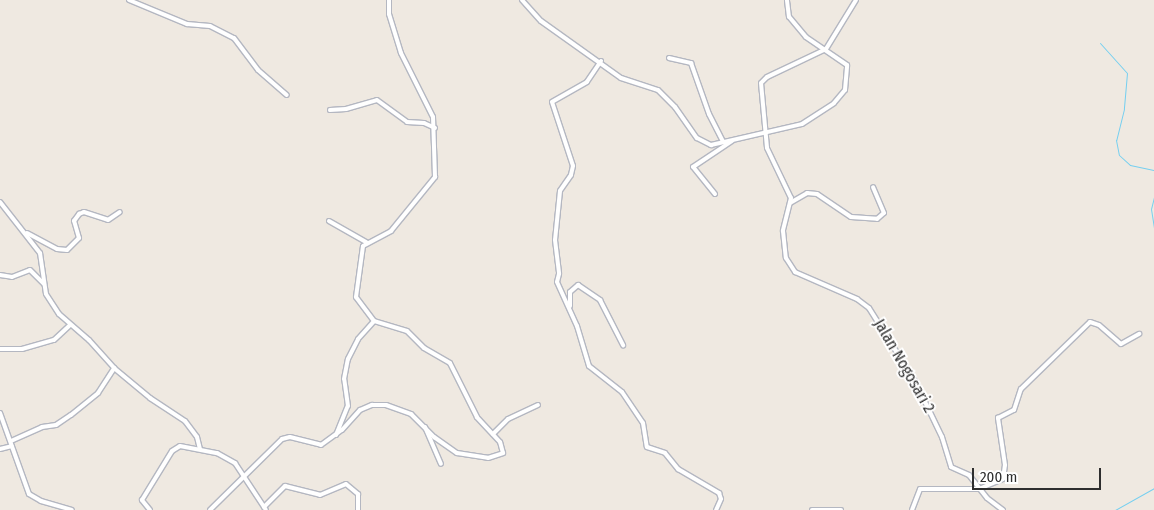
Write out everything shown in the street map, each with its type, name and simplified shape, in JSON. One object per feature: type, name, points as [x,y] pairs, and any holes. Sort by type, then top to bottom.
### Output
[{"type":"street","points":[[129,0],[187,24],[210,26],[234,38],[258,70],[287,95]]},
{"type":"street","points":[[210,510],[246,477],[282,439],[290,437],[321,446],[336,435],[360,410],[372,405],[400,409],[424,425],[434,437],[457,452],[482,458],[493,458],[503,453],[502,445],[476,417],[450,364],[424,348],[407,331],[374,321],[356,297],[360,252],[366,242],[391,231],[432,184],[436,153],[433,117],[401,53],[389,14],[389,0]]},
{"type":"street","points":[[522,0],[541,22],[601,61],[627,81],[658,90],[701,141],[711,144],[802,124],[840,98],[847,84],[849,70],[844,60],[806,37],[788,17],[787,0]]},
{"type":"street","points":[[826,49],[856,0]]},
{"type":"street","name":"Jalan Nogosari 2","points":[[826,49],[763,80],[760,88],[764,132],[768,148],[788,190],[790,203],[783,239],[791,268],[821,285],[857,298],[874,314],[888,342],[916,383],[942,437],[951,467],[970,476],[979,489],[1003,510]]},
{"type":"street","points":[[668,58],[691,63],[709,114],[723,142]]},
{"type":"street","points":[[601,61],[587,82],[552,102],[573,166],[571,175],[560,191],[555,240],[559,274],[557,282],[570,310],[589,366],[622,392],[642,423],[645,444],[665,453],[682,472],[719,493],[721,499],[716,510]]},
{"type":"street","points":[[330,110],[346,110],[377,100],[408,122],[424,123],[435,128]]},
{"type":"street","points":[[715,194],[696,174],[694,164],[738,138]]},
{"type":"street","points":[[790,203],[807,193],[817,194],[851,217],[877,219],[882,217],[883,211],[873,188]]},
{"type":"street","points":[[0,202],[25,232],[43,260],[44,284],[49,301],[70,325],[114,368],[150,398],[185,421],[197,437],[200,449]]},
{"type":"street","points":[[25,232],[57,249],[67,250],[79,238],[74,221],[78,214],[84,212],[108,220],[120,212]]},
{"type":"street","points":[[329,221],[366,242]]},
{"type":"street","points":[[0,276],[12,277],[30,270],[44,284]]},
{"type":"street","points":[[570,310],[570,292],[578,285],[600,300],[623,345]]},
{"type":"street","points":[[336,435],[348,406],[344,379],[348,359],[358,340],[374,321]]},
{"type":"street","points":[[912,510],[920,489],[979,489],[996,484],[1005,477],[998,418],[1014,410],[1021,388],[1090,322],[1099,325],[1121,344],[1139,334]]},
{"type":"street","points":[[0,349],[22,349],[54,340],[70,325]]},
{"type":"street","points":[[0,449],[71,416],[98,393],[114,368]]},
{"type":"street","points":[[493,434],[508,419],[538,406]]},
{"type":"street","points":[[0,413],[29,494],[41,501],[72,510]]},
{"type":"street","points":[[424,425],[441,464]]},
{"type":"street","points":[[150,510],[142,500],[172,451],[180,446],[220,454],[235,463],[246,477],[265,509],[285,486],[320,495],[346,484],[358,494],[358,510]]},
{"type":"street","points":[[812,510],[841,510]]},
{"type":"waterway","points":[[1100,43],[1127,73],[1124,109],[1116,140],[1119,155],[1130,165],[1154,170]]},
{"type":"waterway","points":[[1154,197],[1151,209],[1154,228]]},
{"type":"waterway","points":[[1115,510],[1154,488]]}]
